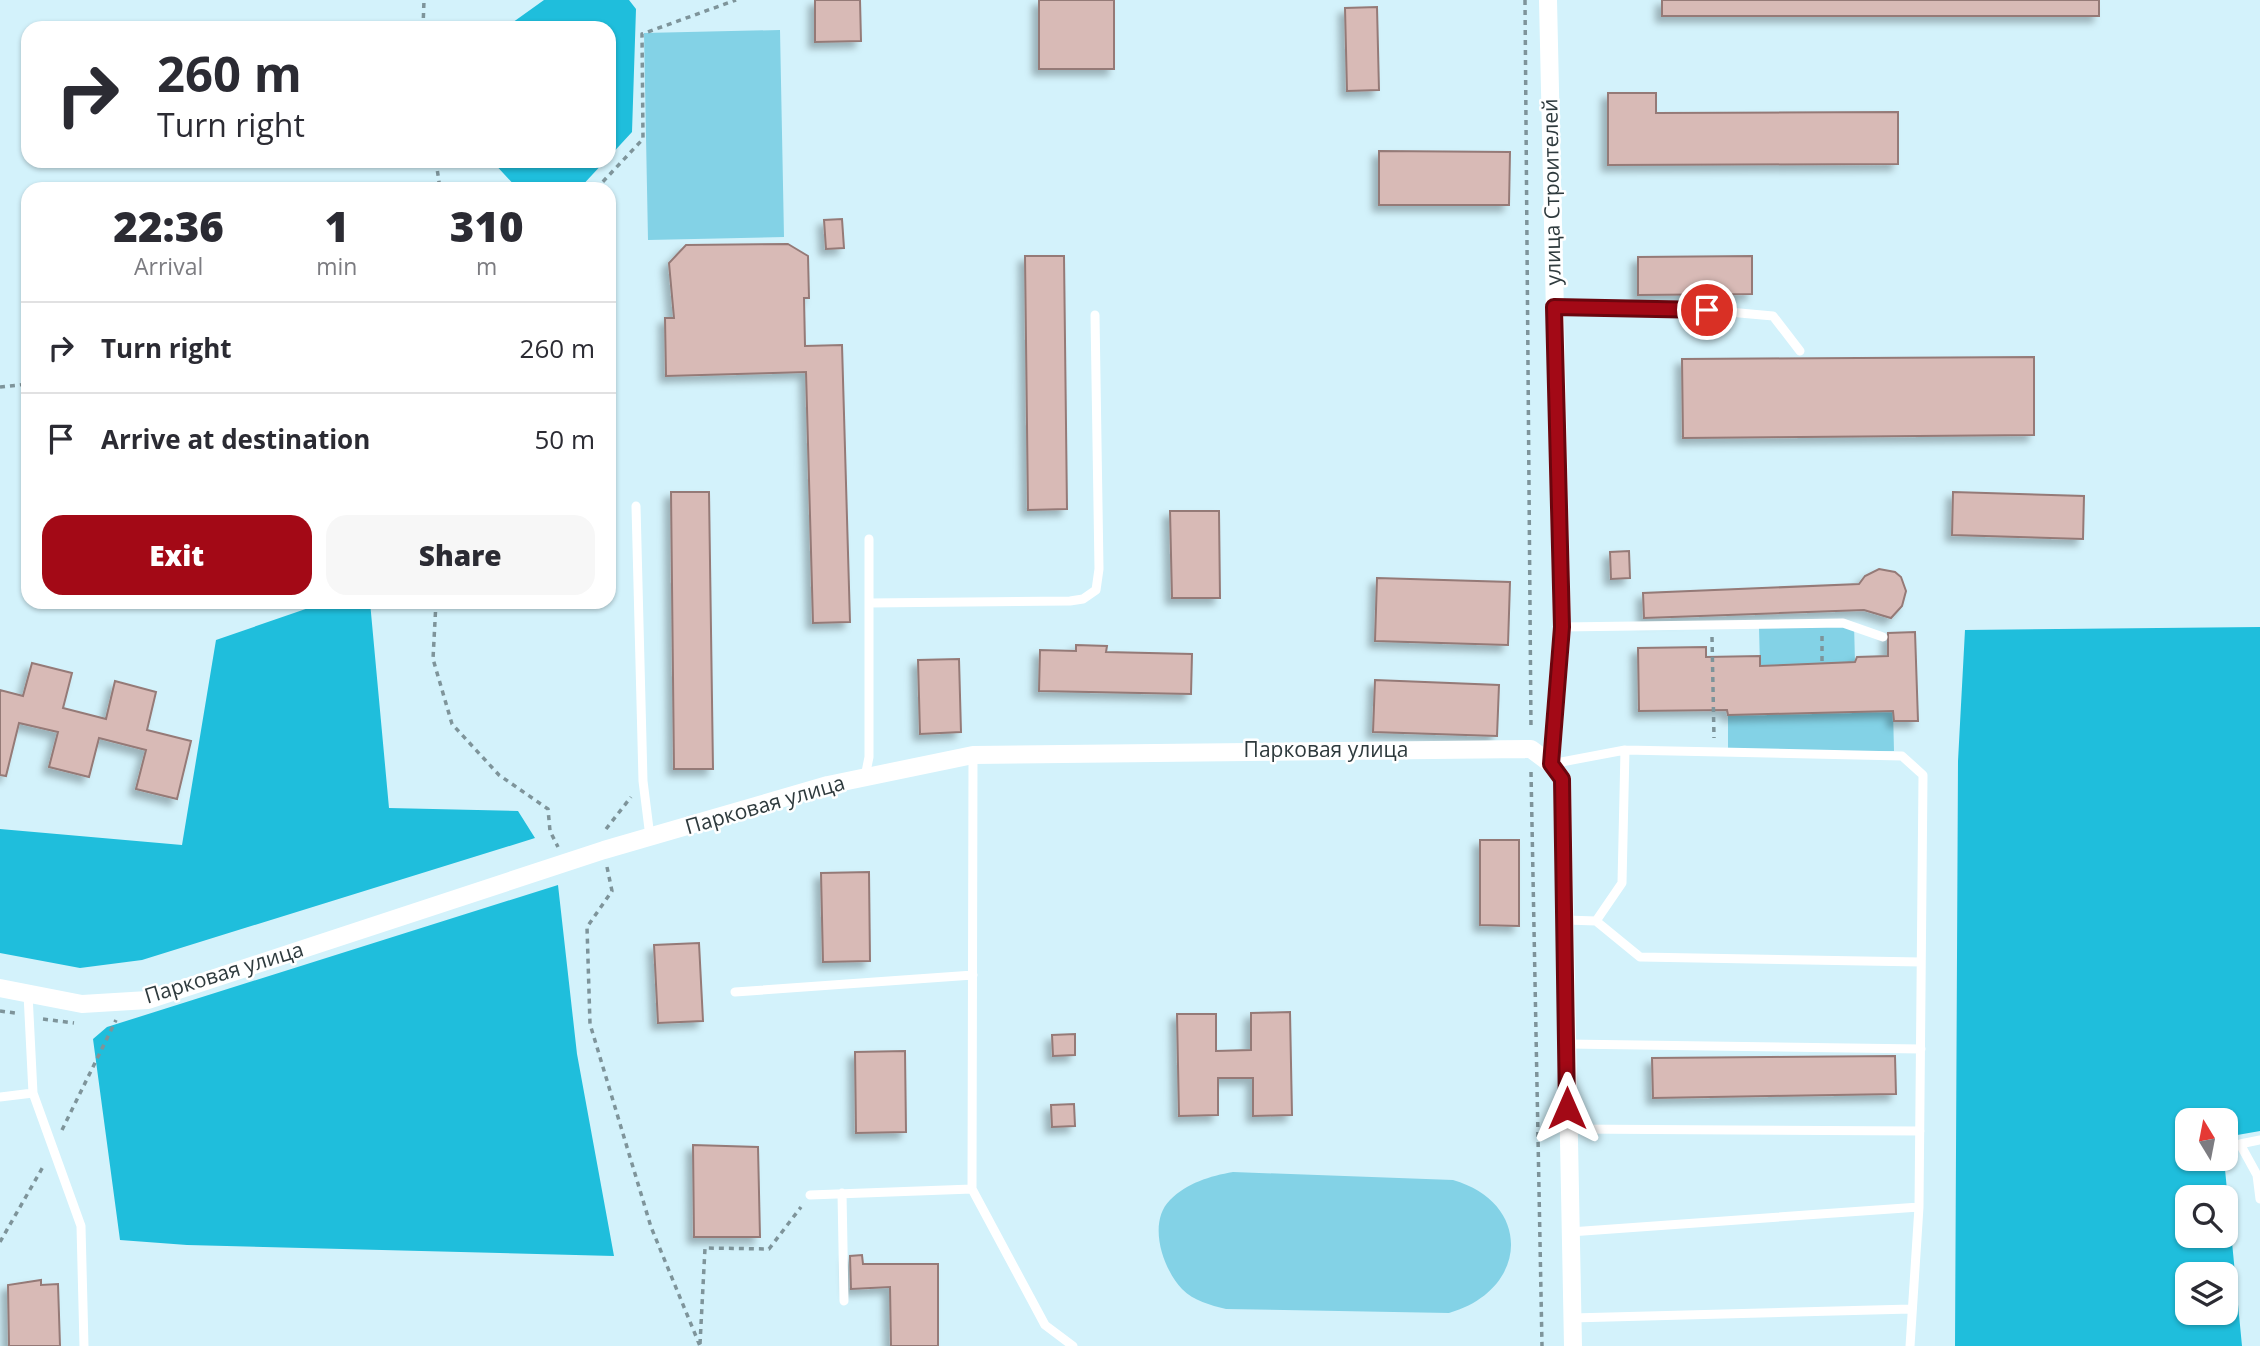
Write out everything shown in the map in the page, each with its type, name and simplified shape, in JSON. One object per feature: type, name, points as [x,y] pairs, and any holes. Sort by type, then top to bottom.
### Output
[{"type":"street","name":"улица Строителей","points":[[1548,0],[1562,627],[1551,764],[1562,779],[1573,1346]]},
{"type":"street","name":"Парковая улица","points":[[0,988],[82,1004],[148,1000],[604,850],[865,777],[974,755],[1531,749]]},
{"type":"street","points":[[1531,749],[1551,764]]},
{"type":"lane","points":[[1554,307],[1684,308],[1773,316],[1800,351]]},
{"type":"lane","points":[[869,603],[1070,601],[1083,599],[1096,590],[1100,569],[1095,315]]},
{"type":"lane","points":[[636,506],[643,781],[650,837]]},
{"type":"lane","points":[[865,777],[869,757],[869,539]]},
{"type":"lane","points":[[1562,627],[1822,623],[1854,624],[1883,637]]},
{"type":"lane","points":[[1595,921],[1622,883],[1625,750]]},
{"type":"lane","points":[[1551,764],[1625,750],[1902,756],[1923,775],[1919,1207],[1910,1346]]},
{"type":"lane","points":[[974,755],[972,1189],[1045,1325],[1073,1346]]},
{"type":"lane","points":[[1566,920],[1595,921],[1640,957],[1921,962]]},
{"type":"lane","points":[[735,992],[973,975]]},
{"type":"lane","points":[[28,994],[33,1093],[81,1226],[84,1346]]},
{"type":"lane","points":[[1567,1044],[1921,1049]]},
{"type":"lane","points":[[0,1097],[33,1093]]},
{"type":"lane","points":[[1567,1129],[1920,1131]]},
{"type":"lane","points":[[2260,1140],[2240,1144],[2259,1175],[2260,1199]]},
{"type":"lane","points":[[810,1195],[972,1189]]},
{"type":"lane","points":[[842,1193],[844,1301]]},
{"type":"lane","points":[[1570,1232],[1919,1207]]},
{"type":"lane","points":[[1572,1318],[1911,1309]]},
{"type":"path","points":[[423,21],[424,0]]},
{"type":"path","points":[[616,168],[643,139],[642,34],[736,0]]},
{"type":"path","points":[[1525,0],[1531,749],[1542,1346]]},
{"type":"path","points":[[603,182],[616,168]]},
{"type":"path","points":[[0,387],[21,385]]},
{"type":"path","points":[[436,609],[433,659],[452,724],[499,775],[548,809],[550,831],[559,848]]},
{"type":"path","points":[[1822,623],[1822,663]]},
{"type":"path","points":[[1711,625],[1714,752]]},
{"type":"path","points":[[604,850],[602,834],[643,781]]},
{"type":"path","points":[[612,891],[587,927],[590,1024],[651,1227],[700,1346]]},
{"type":"path","points":[[700,1346],[705,1248],[769,1250],[810,1195]]},
{"type":"shaded area","points":[[544,0],[629,0],[636,9],[632,132],[616,149],[616,21],[515,21]]},
{"type":"shaded area","points":[[780,30],[784,237],[648,240],[644,33]]},
{"type":"shaded area","points":[[498,168],[598,168],[586,182],[512,182]]},
{"type":"shaded area","points":[[306,609],[371,609],[389,808],[518,811],[535,838],[142,960],[80,968],[0,953],[0,829],[182,845],[216,640]]},
{"type":"shaded area","points":[[1854,624],[1855,662],[1760,666],[1759,628]]},
{"type":"shaded area","points":[[2260,627],[2260,1131],[2238,1135],[2238,1108],[2175,1108],[2175,1171],[2225,1171],[2227,1185],[2175,1185],[2175,1248],[2233,1248],[2234,1262],[2175,1262],[2175,1325],[2238,1325],[2238,1304],[2242,1346],[1955,1346],[1958,761],[1965,630]]},
{"type":"shaded area","points":[[1893,711],[1894,751],[1728,754],[1728,715]]},
{"type":"shaded area","points":[[558,885],[577,1054],[614,1256],[187,1245],[120,1240],[93,1039],[107,1027]]},
{"type":"shaded area","points":[[1233,1172],[1453,1180],[1479,1191],[1497,1207],[1508,1226],[1511,1246],[1507,1267],[1495,1286],[1475,1302],[1449,1313],[1226,1309],[1208,1304],[1182,1289],[1169,1270],[1160,1246],[1160,1221],[1170,1200],[1184,1189],[1207,1178]]},
{"type":"building","points":[[815,0],[860,0],[861,41],[815,42]]},
{"type":"building","points":[[1039,0],[1114,0],[1114,69],[1039,69]]},
{"type":"building","points":[[1662,0],[2099,0],[2099,16],[1662,16]]},
{"type":"building","points":[[1377,7],[1379,90],[1347,91],[1345,8]]},
{"type":"building","points":[[1608,93],[1656,93],[1656,113],[1898,112],[1898,164],[1608,165]]},
{"type":"building","points":[[1379,151],[1510,152],[1509,205],[1379,205]]},
{"type":"building","points":[[842,219],[844,248],[826,249],[824,220]]},
{"type":"building","points":[[788,244],[808,256],[809,298],[804,298],[805,346],[842,345],[850,622],[813,623],[806,372],[666,376],[665,318],[674,318],[669,263],[686,245]]},
{"type":"building","points":[[1025,256],[1064,256],[1067,509],[1028,510]]},
{"type":"building","points":[[1752,256],[1752,294],[1638,295],[1638,257]]},
{"type":"building","points":[[2034,357],[2034,435],[1683,438],[1682,359]]},
{"type":"building","points":[[671,492],[709,492],[713,769],[674,769]]},
{"type":"building","points":[[1953,492],[2084,496],[2083,539],[1952,535]]},
{"type":"building","points":[[1170,511],[1219,511],[1220,598],[1172,598]]},
{"type":"building","points":[[1629,551],[1630,578],[1611,579],[1610,552]]},
{"type":"building","points":[[1879,569],[1895,572],[1901,577],[1906,591],[1902,606],[1891,618],[1864,610],[1644,618],[1643,593],[1859,584],[1865,576]]},
{"type":"building","points":[[1377,578],[1510,582],[1508,645],[1375,641]]},
{"type":"building","points":[[1915,632],[1918,721],[1894,721],[1893,711],[1728,715],[1727,710],[1639,711],[1638,648],[1706,647],[1706,657],[1760,656],[1760,666],[1855,662],[1857,657],[1888,656],[1888,633]]},
{"type":"building","points":[[1076,645],[1107,646],[1106,652],[1192,654],[1191,694],[1039,691],[1040,650],[1076,651]]},
{"type":"building","points":[[959,659],[961,732],[920,734],[918,660]]},
{"type":"building","points":[[32,663],[72,673],[63,708],[106,719],[115,681],[156,692],[147,730],[191,741],[177,799],[136,789],[146,750],[99,738],[89,777],[49,767],[58,732],[19,723],[6,776],[0,775],[0,690],[23,696]]},
{"type":"building","points":[[1375,680],[1499,685],[1497,736],[1373,732]]},
{"type":"building","points":[[1480,840],[1519,840],[1519,926],[1480,925]]},
{"type":"building","points":[[869,872],[870,961],[823,962],[821,873]]},
{"type":"building","points":[[699,943],[703,1021],[658,1023],[654,945]]},
{"type":"building","points":[[1290,1012],[1292,1115],[1253,1116],[1253,1078],[1218,1078],[1218,1115],[1179,1116],[1177,1014],[1216,1014],[1216,1051],[1251,1050],[1251,1013]]},
{"type":"building","points":[[1075,1034],[1075,1055],[1053,1056],[1052,1035]]},
{"type":"building","points":[[905,1051],[906,1132],[856,1133],[855,1052]]},
{"type":"building","points":[[1895,1056],[1896,1094],[1653,1098],[1652,1058]]},
{"type":"building","points":[[1074,1104],[1075,1126],[1052,1127],[1051,1105]]},
{"type":"building","points":[[693,1145],[758,1147],[760,1237],[694,1237]]},
{"type":"building","points":[[862,1255],[863,1264],[938,1264],[938,1346],[891,1346],[890,1287],[851,1289],[850,1256]]},
{"type":"building","points":[[41,1280],[41,1285],[58,1284],[60,1346],[9,1346],[8,1285]]},
{"type":"route","points":[[1567,1108],[1562,779],[1551,764],[1562,627],[1554,307],[1707,310]]}]
